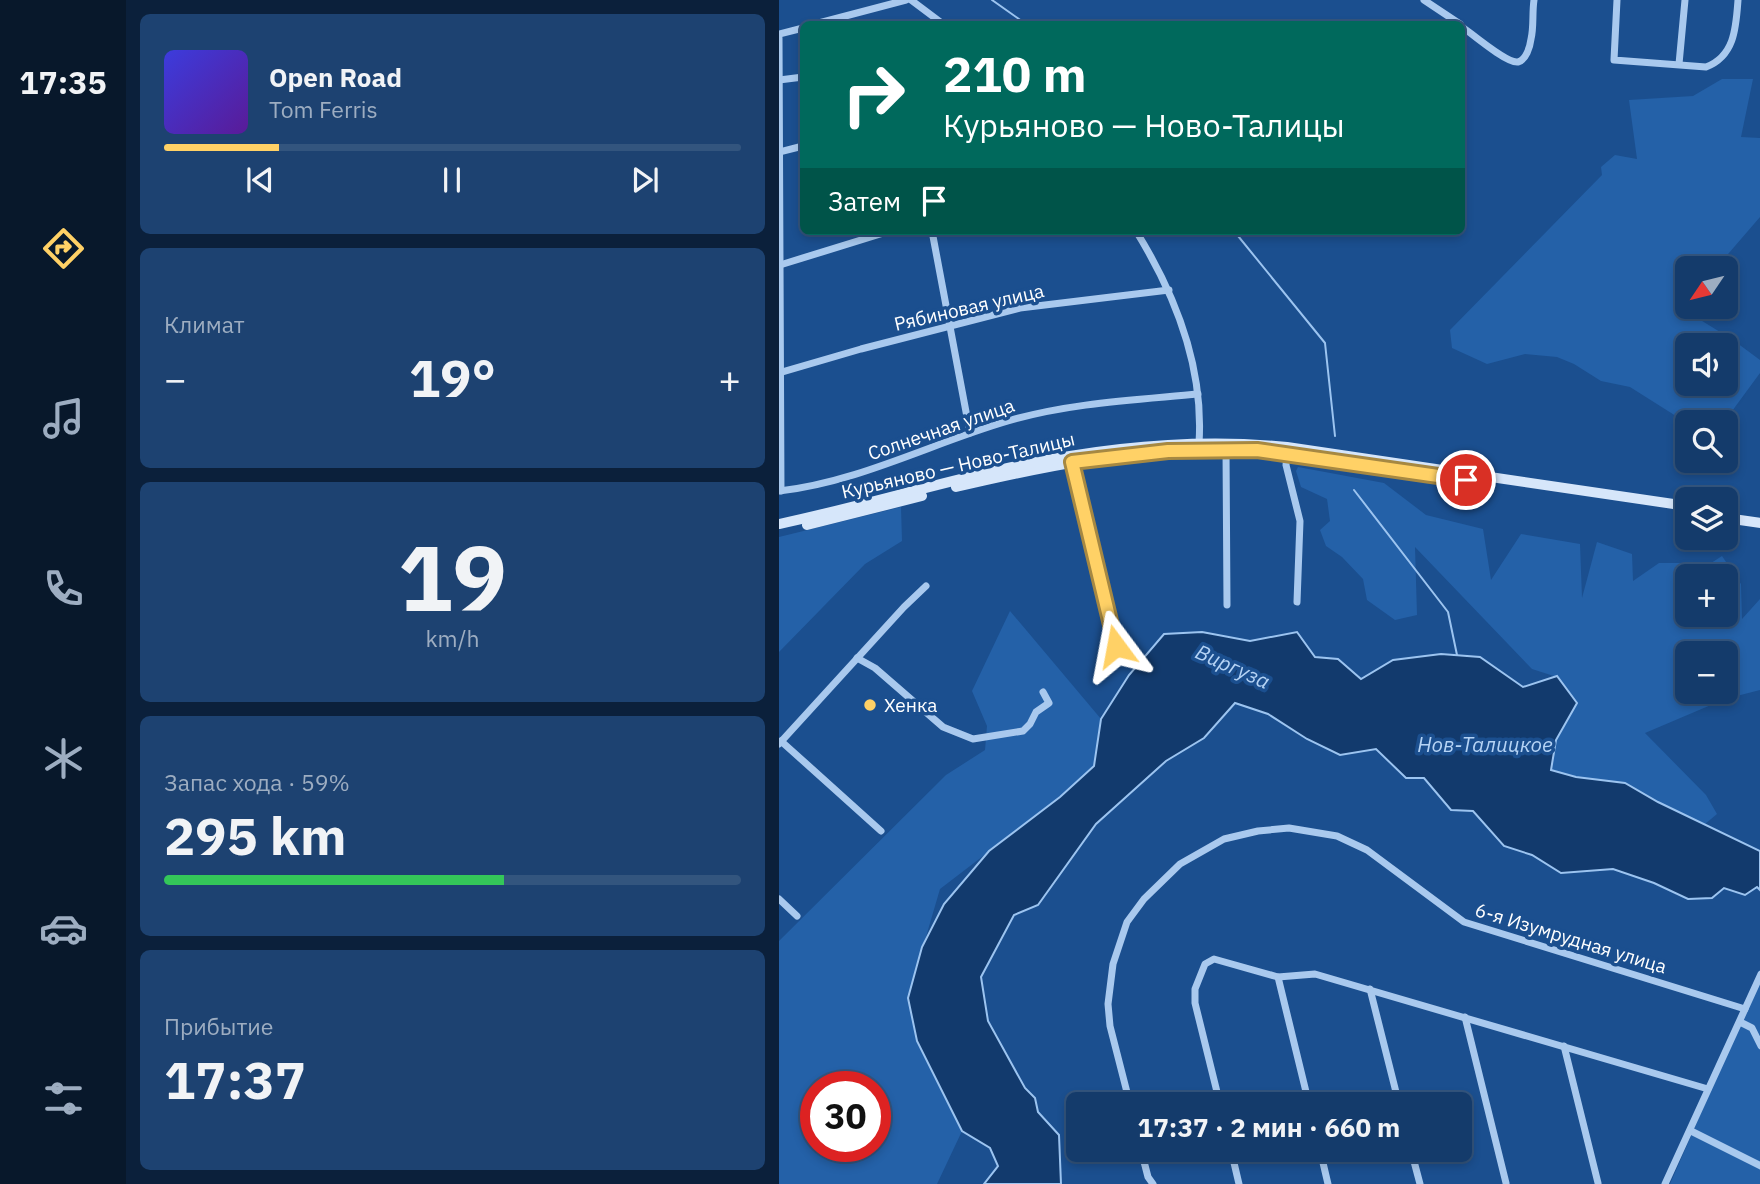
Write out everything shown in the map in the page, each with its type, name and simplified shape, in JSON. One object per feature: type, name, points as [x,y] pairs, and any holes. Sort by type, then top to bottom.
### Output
[{"type":"main road","name":"Курьяново — Ново-Талицы","points":[[779,524],[992,471],[1145,446],[1226,442],[1287,447],[1675,504]]},
{"type":"main road","name":"Курьяново — Ново-Талицы","points":[[779,530],[1072,459],[1226,449],[1287,454],[1675,510]]},
{"type":"main road","points":[[1738,513],[1760,516]]},
{"type":"main road","points":[[1738,520],[1760,523]]},
{"type":"street","points":[[827,21],[909,0],[939,21]]},
{"type":"street","points":[[1424,0],[1456,21]]},
{"type":"street","points":[[1465,28],[1512,62],[1519,62],[1525,58],[1531,39],[1534,0]]},
{"type":"street","points":[[1617,0],[1614,60],[1706,67],[1715,64],[1723,56],[1735,35],[1738,0]]},
{"type":"street","points":[[1679,64],[1685,0]]},
{"type":"street","points":[[780,491],[779,36],[800,28]]},
{"type":"street","points":[[780,80],[800,77]]},
{"type":"street","points":[[780,152],[800,147]]},
{"type":"street","points":[[780,265],[877,235]]},
{"type":"street","points":[[933,235],[970,433]]},
{"type":"street","points":[[1138,235],[1169,290],[1188,345],[1198,394],[1199,443]]},
{"type":"street","name":"Рябиновая улица","points":[[780,373],[1020,308],[1169,290]]},
{"type":"street","name":"Солнечная улица","points":[[780,491],[855,476],[970,433],[1050,411],[1198,394]]},
{"type":"street","points":[[1226,449],[1227,605]]},
{"type":"street","points":[[1287,454],[1286,465],[1300,521],[1297,602]]},
{"type":"street","points":[[1072,459],[1116,646]]},
{"type":"street","points":[[882,831],[780,742],[926,586]]},
{"type":"street","points":[[857,658],[875,668],[943,727],[973,739],[1023,731],[1036,712],[1049,703],[1043,692]]},
{"type":"street","name":"6-я Изумрудная улица","points":[[1127,1092],[1110,1026],[1108,1004],[1113,964],[1127,922],[1144,899],[1180,864],[1202,849],[1224,839],[1259,831],[1289,828],[1337,836],[1367,850],[1464,922],[1745,1009]]},
{"type":"street","points":[[779,899],[797,916]]},
{"type":"street","points":[[1217,1092],[1195,1003],[1195,989],[1205,964],[1214,959],[1278,977],[1315,974],[1708,1089]]},
{"type":"street","points":[[1278,977],[1306,1092]]},
{"type":"street","points":[[1665,1184],[1759,978]]},
{"type":"street","points":[[1370,989],[1396,1092]]},
{"type":"street","points":[[1466,1017],[1506,1183]]},
{"type":"street","points":[[1740,1022],[1752,1028],[1760,1046]]},
{"type":"street","points":[[1564,1046],[1598,1183]]},
{"type":"street","points":[[1691,1131],[1760,1166]]},
{"type":"street","points":[[1144,1162],[1153,1184]]},
{"type":"street","points":[[1234,1162],[1239,1184]]},
{"type":"street","points":[[1323,1162],[1328,1184]]},
{"type":"street","points":[[1414,1162],[1420,1184]]},
{"type":"shaded area","points":[[1722,79],[1753,79],[1741,137],[1760,138],[1760,217],[1726,256],[1675,256],[1675,319],[1699,319],[1722,333],[1675,333],[1675,396],[1738,396],[1738,344],[1760,360],[1760,373],[1733,410],[1675,410],[1675,415],[1630,387],[1601,381],[1557,357],[1525,354],[1487,364],[1452,348],[1450,330],[1602,175],[1601,167],[1615,155],[1637,159],[1629,100],[1693,96]]},
{"type":"shaded area","points":[[1298,467],[1384,483],[1426,515],[1483,529],[1491,580],[1521,534],[1580,544],[1582,598],[1597,542],[1632,554],[1633,581],[1659,563],[1684,563],[1675,564],[1675,627],[1738,627],[1738,580],[1741,584],[1742,619],[1760,599],[1760,690],[1738,696],[1738,641],[1675,641],[1675,704],[1713,704],[1645,733],[1706,795],[1717,814],[1705,824],[1625,783],[1576,777],[1551,770],[1556,740],[1577,703],[1557,677],[1532,669],[1415,547],[1417,615],[1395,620],[1367,600],[1363,579],[1342,557],[1326,546],[1320,530],[1330,521],[1327,499],[1301,487],[1296,471]]},
{"type":"shaded area","points":[[901,507],[902,541],[865,564],[779,652],[779,537]]},
{"type":"shaded area","points":[[1722,556],[1727,564],[1710,564]]},
{"type":"shaded area","points":[[1010,611],[1101,719],[1094,766],[1060,797],[940,889],[908,998],[917,1041],[962,1131],[937,1184],[779,1184],[779,941],[946,775],[985,750],[987,726],[972,691]]},
{"type":"shaded area","points":[[1757,985],[1760,985],[1760,1184],[1670,1184]]},
{"type":"water","name":"Нов-Талицкое","points":[[1202,632],[1250,641],[1297,632],[1315,657],[1338,659],[1361,679],[1393,660],[1441,654],[1480,657],[1523,687],[1557,676],[1577,703],[1556,740],[1551,770],[1576,777],[1625,783],[1658,802],[1760,851],[1760,890],[1757,887],[1745,895],[1724,888],[1712,898],[1688,899],[1654,883],[1613,869],[1561,873],[1532,855],[1504,846],[1473,811],[1451,810],[1424,778],[1406,778],[1376,749],[1340,755],[1307,739],[1268,714],[1235,703],[1204,738],[1166,761],[1096,824],[1038,905],[1014,915],[981,977],[988,1021],[1025,1088],[1035,1098],[1038,1112],[1059,1135],[1061,1184],[984,1184],[998,1166],[990,1148],[962,1131],[917,1041],[908,998],[922,947],[944,904],[989,851],[1060,797],[1094,766],[1101,719],[1129,675],[1164,634]]},
{"type":"waterway","points":[[992,0],[1022,21]]},
{"type":"waterway","points":[[1237,235],[1325,343],[1335,436]]},
{"type":"waterway","points":[[1354,490],[1448,612],[1457,655]]},
{"type":"place","name":"Хенка","points":[[870,705]]},
{"type":"route","points":[[1116,646],[1072,462],[1168,451],[1257,450],[1466,480]]},
{"type":"water label","name":"Виргуза","points":[[1233,666]]}]
